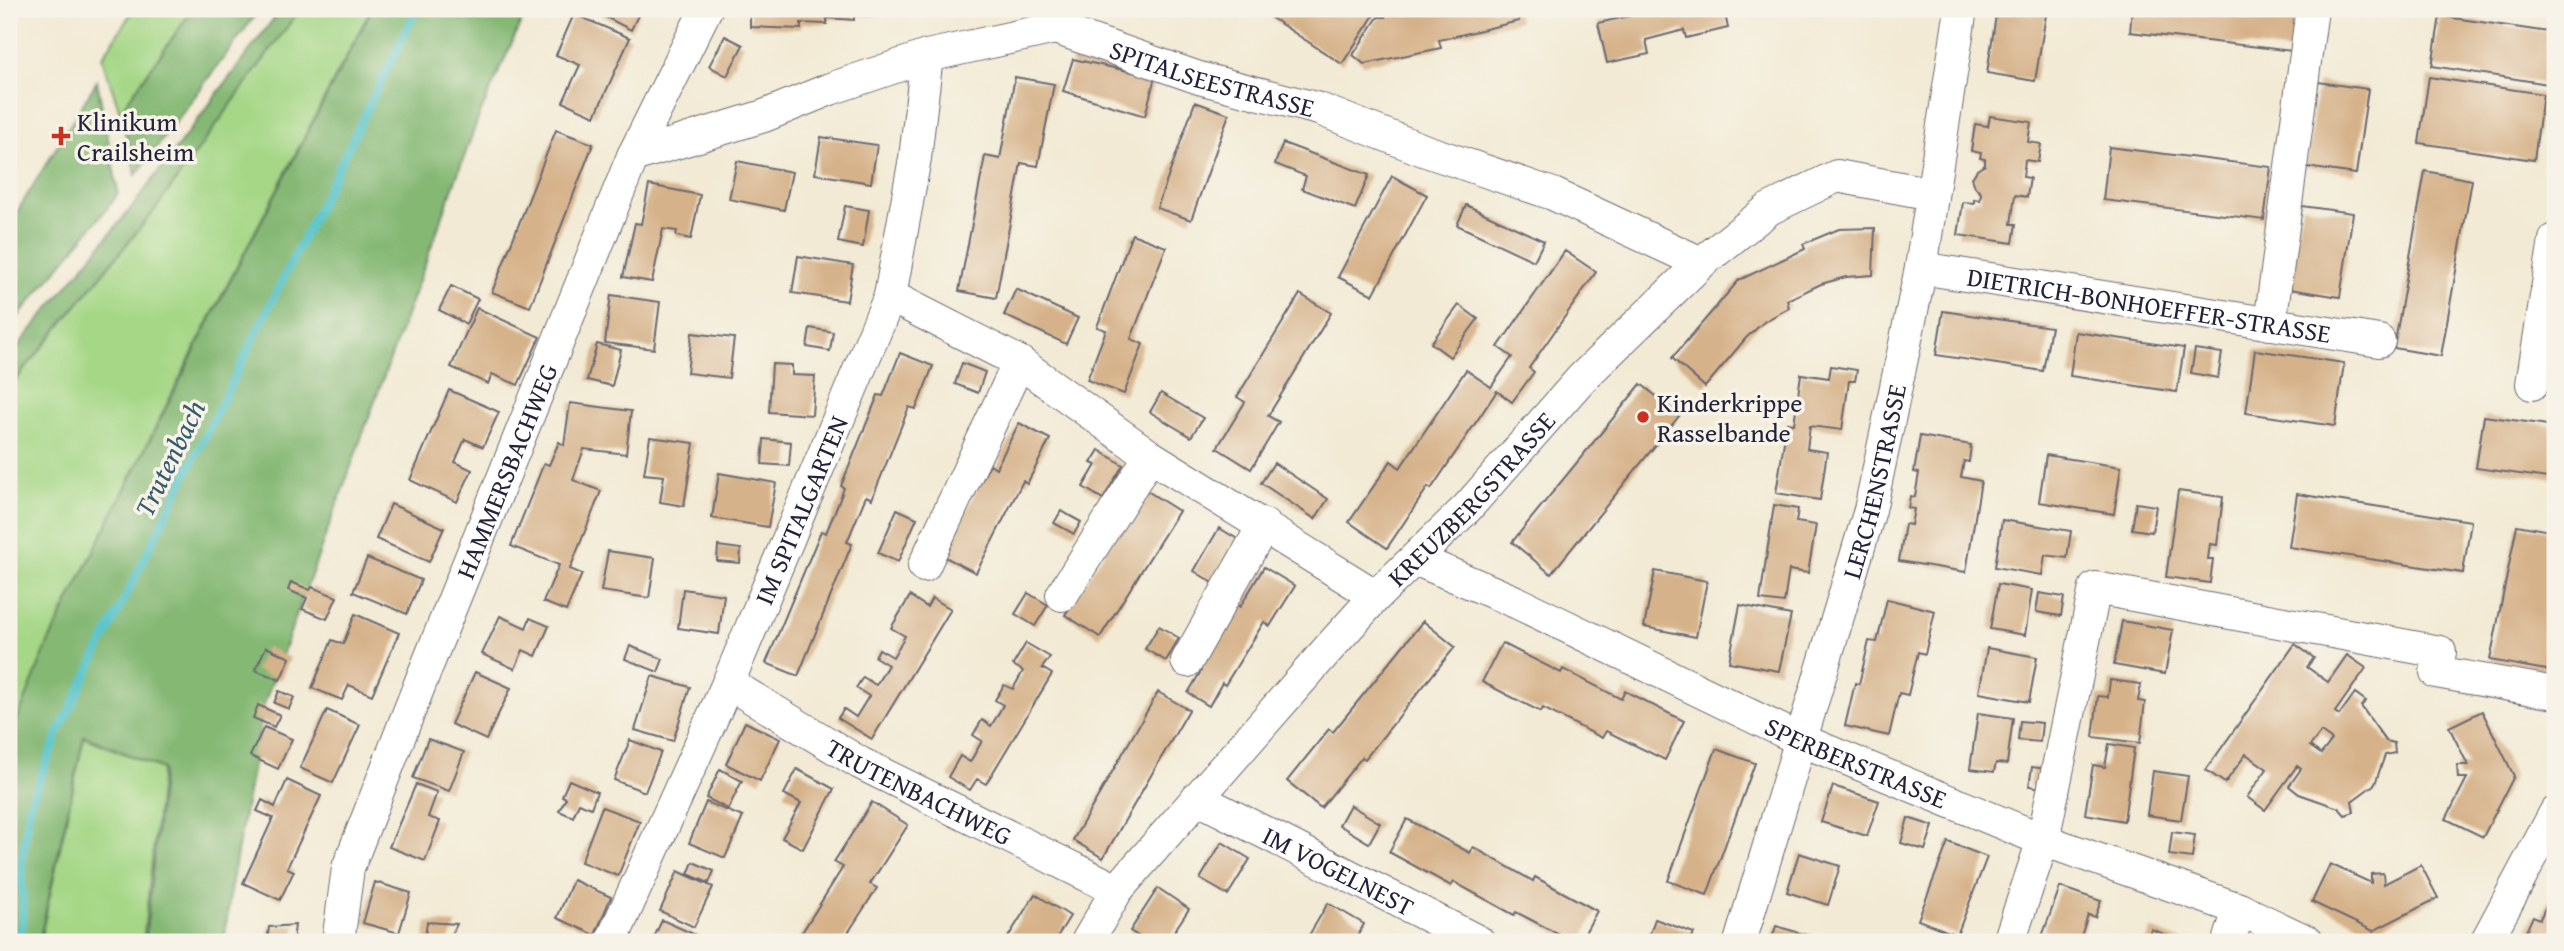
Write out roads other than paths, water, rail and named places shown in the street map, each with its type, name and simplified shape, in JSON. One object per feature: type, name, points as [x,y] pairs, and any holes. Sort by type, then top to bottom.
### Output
[{"type":"street","name":"HAMMERSBACHWEG","points":[[338,942],[348,868],[633,156],[706,9]]},
{"type":"street","name":"LERCHENSTRASSE","points":[[1740,942],[1870,510],[1921,268],[1961,9]]},
{"type":"street","points":[[2270,324],[2312,9]]},
{"type":"street","name":"SPITALSEESTRASSE","points":[[633,156],[764,116],[830,89],[927,56],[1056,18],[1199,78],[1319,109],[1426,151],[1553,194],[1701,263]]},
{"type":"street","name":"IM SPITALGARTEN","points":[[611,942],[728,683],[890,296],[915,158],[927,56]]},
{"type":"street","name":"KREUZBERGSTRASSE","points":[[1087,942],[1117,890],[1376,596],[1467,508],[1581,379],[1701,263],[1769,209],[1837,176],[1931,194]]},
{"type":"street","points":[[2532,384],[2555,240]]},
{"type":"street","name":"DIETRICH-BONHOEFFER-STRASSE","points":[[1921,268],[2379,341]]},
{"type":"street","points":[[890,296],[1019,362],[1150,456],[1376,596]]},
{"type":"street","points":[[924,566],[1019,362]]},
{"type":"street","points":[[1062,595],[1150,456]]},
{"type":"street","points":[[1187,661],[1264,525]]},
{"type":"street","name":"SPERBERSTRASSE","points":[[1415,559],[1518,603],[1801,740],[2043,840],[2239,909],[2308,942]]},
{"type":"street","points":[[2009,942],[2043,840],[2095,588],[2440,652],[2436,672],[2555,693]]},
{"type":"street","name":"TRUTENBACHWEG","points":[[728,683],[860,763],[1117,890]]},
{"type":"street","name":"IM VOGELNEST","points":[[1197,798],[1479,942]]},
{"type":"street","points":[[2486,942],[2555,815]]},
{"type":"street","points":[[2229,942],[2239,909]]},
{"type":"waterway","name":"Trutenbach","points":[[13,942],[21,932],[23,921],[22,861],[30,804],[60,729],[417,9]]},
{"type":"place","name":"Klinikum Crailsheim","points":[[61,136]]},
{"type":"place","name":"Kinderkrippe Rasselbande","points":[[1643,417]]}]
